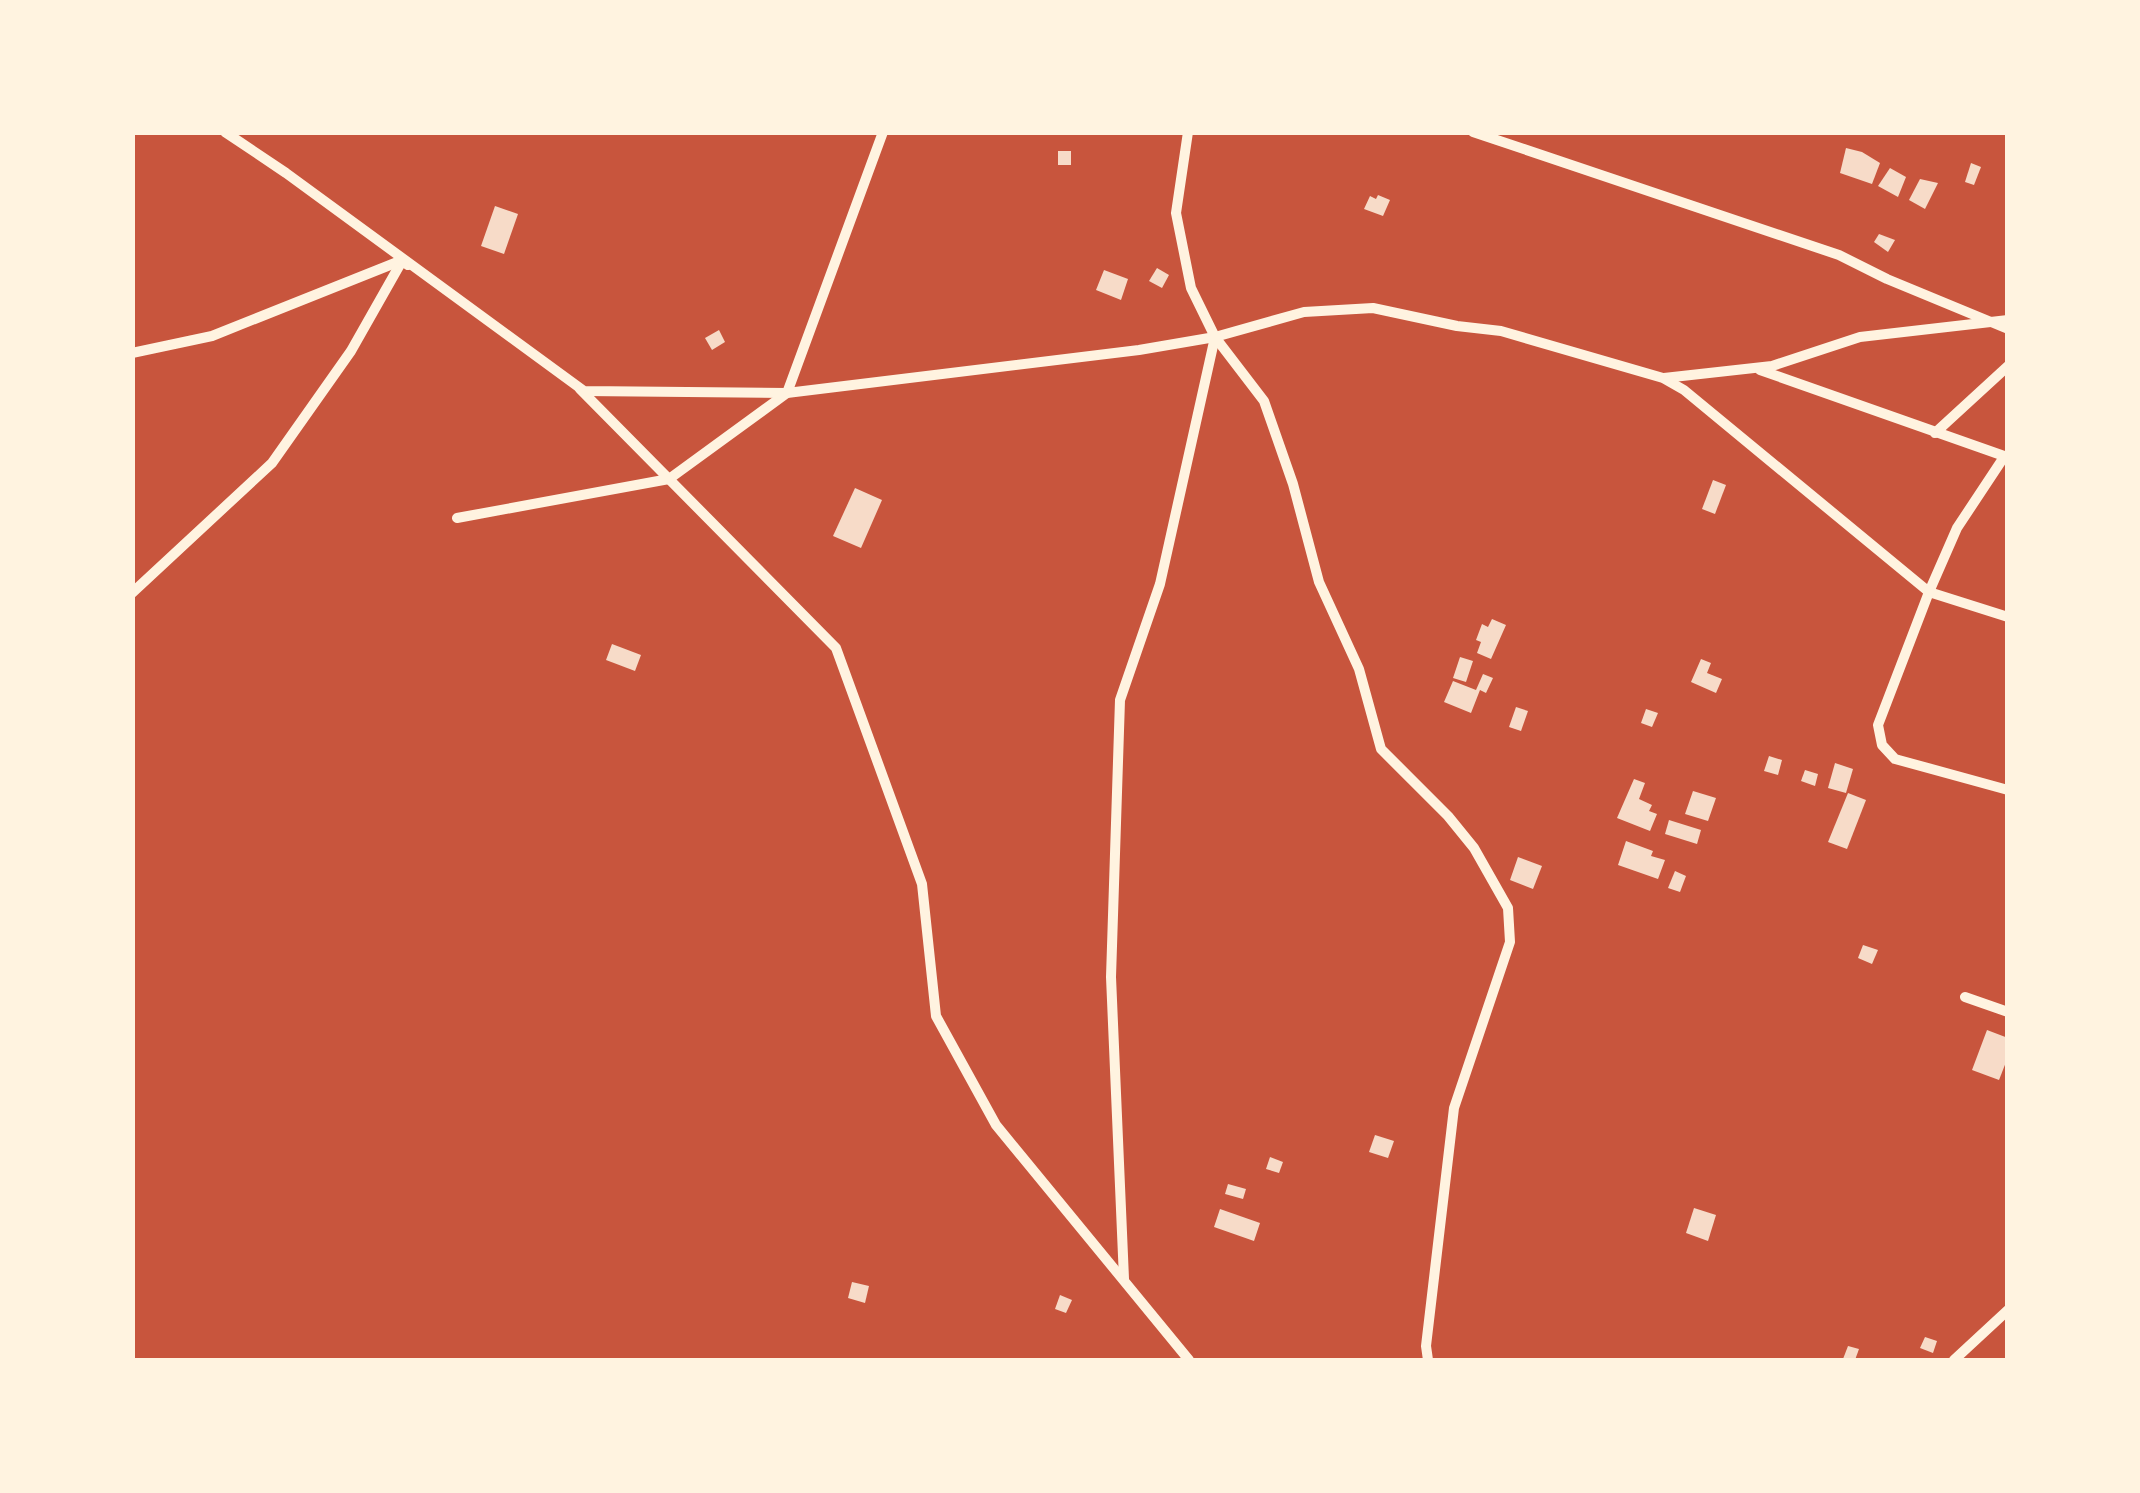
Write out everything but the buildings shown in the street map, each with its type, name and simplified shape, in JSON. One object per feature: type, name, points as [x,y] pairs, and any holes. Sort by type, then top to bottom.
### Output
[{"type":"street","points":[[225,132],[286,172],[584,391],[836,648],[922,884],[936,1016],[996,1125],[1189,1360]]},
{"type":"street","points":[[458,518],[670,478],[787,393],[883,132]]},
{"type":"street","points":[[1188,132],[1176,213],[1191,288],[1215,337],[1264,401],[1319,582],[1359,669],[1381,749],[1474,848],[1508,908],[1510,942],[1454,1108],[1426,1346],[1428,1360]]},
{"type":"street","points":[[1473,132],[1839,255],[1887,279],[2004,324]]},
{"type":"street","points":[[402,261],[584,391],[787,393],[1139,350],[1215,337],[1304,312],[1373,308],[1501,331],[1664,378],[1684,390],[1928,592],[2008,617]]},
{"type":"street","points":[[132,353],[212,336],[402,261]]},
{"type":"street","points":[[132,593],[272,463],[352,350],[402,261]]},
{"type":"street","points":[[1664,378],[1772,366],[1860,337],[2004,324]]},
{"type":"street","points":[[1124,1280],[1111,977],[1120,700],[1160,584],[1215,337]]},
{"type":"street","points":[[1935,433],[2008,366]]},
{"type":"street","points":[[1754,368],[2006,458],[1957,528],[1928,592],[1878,725],[1882,745],[1895,759],[2008,790]]},
{"type":"street","points":[[1965,997],[2008,1012]]},
{"type":"street","points":[[1954,1360],[2008,1310]]}]
